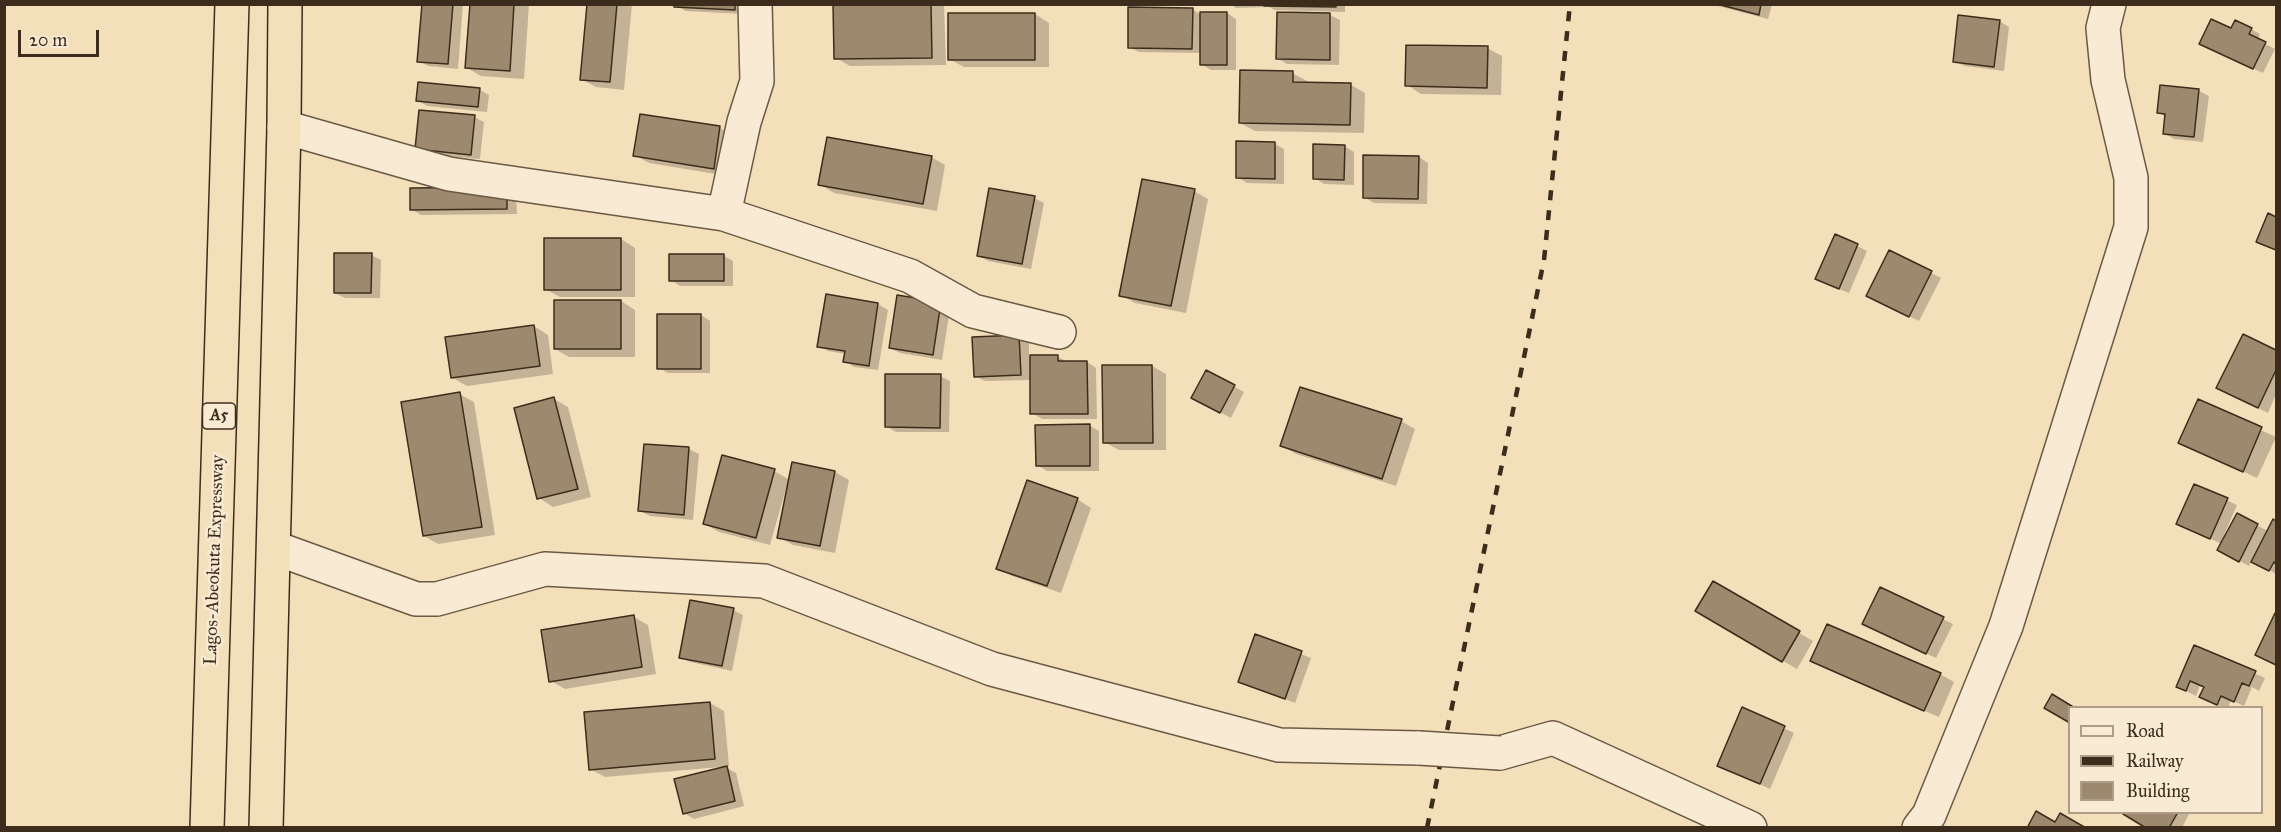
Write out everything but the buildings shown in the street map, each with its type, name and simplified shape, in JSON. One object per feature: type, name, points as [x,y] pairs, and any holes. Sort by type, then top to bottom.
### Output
[{"type":"highway","name":"Lagos-Abeokuta Expressway","points":[[207,828],[232,4]]},
{"type":"highway","points":[[266,828],[275,548],[285,4]]},
{"type":"street","points":[[724,214],[744,122],[757,81],[756,4]]},
{"type":"street","points":[[1919,828],[1929,815],[2006,626],[2132,227],[2132,178],[2108,80],[2103,28],[2109,4]]},
{"type":"street","points":[[284,127],[449,174],[724,214],[910,276],[973,311],[1059,332]]},
{"type":"street","points":[[275,548],[416,599],[437,599],[546,569],[764,581],[992,669],[1279,745],[1419,748],[1500,753],[1553,738],[1750,828]]},
{"type":"railway","points":[[1427,828],[1544,260],[1570,4]]}]
